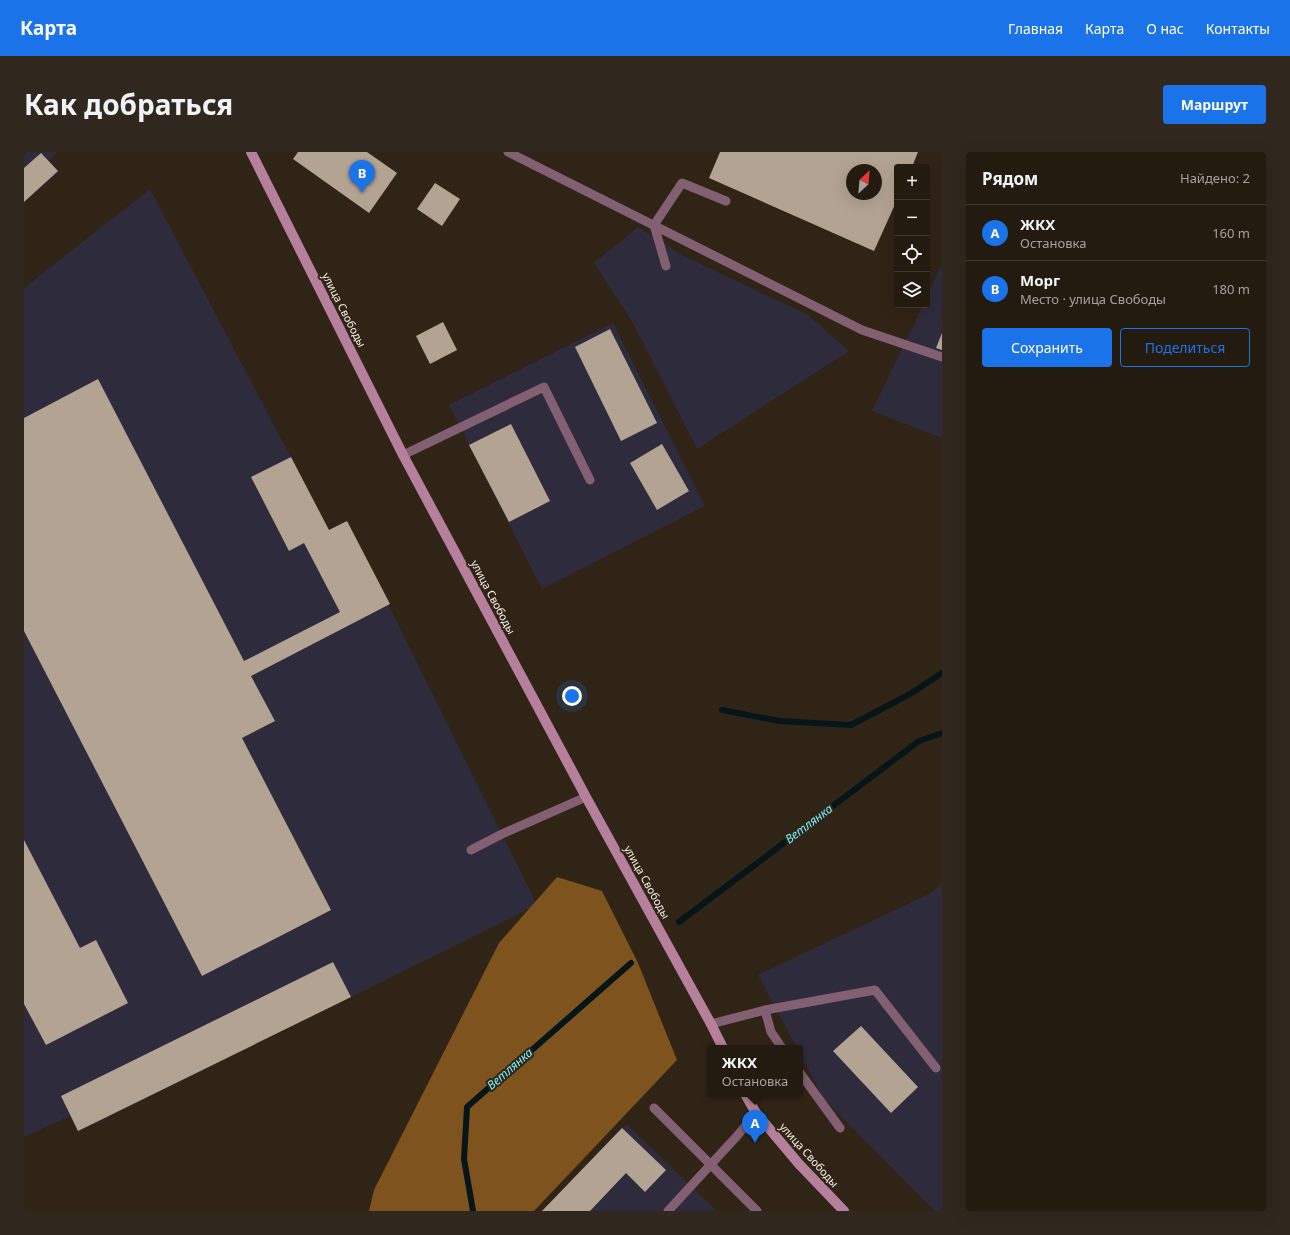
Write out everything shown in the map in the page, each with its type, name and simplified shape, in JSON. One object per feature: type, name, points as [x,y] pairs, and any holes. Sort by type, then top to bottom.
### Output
[{"type":"main road","name":"улица Свободы","points":[[251,152],[403,455],[586,797],[722,1045]]},
{"type":"main road","name":"улица Свободы","points":[[747,1097],[756,1113],[799,1164],[840,1209]]},
{"type":"lane","points":[[508,152],[862,330],[942,357]]},
{"type":"lane","points":[[654,225],[682,183],[726,201]]},
{"type":"lane","points":[[654,225],[666,266]]},
{"type":"lane","points":[[403,455],[544,387],[590,480]]},
{"type":"lane","points":[[471,850],[502,834],[586,797]]},
{"type":"lane","points":[[711,1024],[765,1010],[875,990],[936,1068]]},
{"type":"lane","points":[[765,1010],[771,1032],[780,1045]]},
{"type":"lane","points":[[803,1077],[840,1128]]},
{"type":"lane","points":[[654,1108],[756,1211]]},
{"type":"lane","points":[[668,1211],[711,1165],[756,1113]]},
{"type":"shaded area","points":[[24,152],[57,152],[49,160],[59,172],[24,202]]},
{"type":"shaded area","points":[[150,189],[329,530],[347,521],[537,905],[78,1132],[70,1116],[24,1137],[24,288]]},
{"type":"shaded area","points":[[638,227],[684,256],[808,315],[849,351],[697,449],[633,323],[594,263]]},
{"type":"shaded area","points":[[942,264],[942,438],[872,411],[922,308],[930,308],[930,290]]},
{"type":"shaded area","points":[[613,323],[705,506],[542,589],[449,405]]},
{"type":"shaded area","points":[[557,877],[602,891],[638,963],[677,1060],[534,1211],[369,1211],[374,1190],[499,943]]},
{"type":"shaded area","points":[[942,883],[942,1211],[935,1211],[824,1099],[803,1060],[803,1045],[795,1045],[758,975],[933,892]]},
{"type":"shaded area","points":[[626,1124],[717,1211],[542,1211]]},
{"type":"building","points":[[298,152],[367,152],[397,173],[369,213],[293,159]]},
{"type":"building","points":[[720,152],[918,152],[913,164],[894,164],[894,207],[874,251],[709,178]]},
{"type":"building","points":[[41,153],[58,171],[24,202],[24,168]]},
{"type":"building","points":[[435,183],[460,199],[442,226],[417,209]]},
{"type":"building","points":[[443,322],[457,350],[430,364],[416,336]]},
{"type":"building","points":[[610,329],[657,423],[621,441],[575,347]]},
{"type":"building","points":[[942,333],[942,350],[936,348]]},
{"type":"building","points":[[98,379],[244,661],[340,612],[304,543],[289,551],[251,477],[291,457],[329,530],[347,521],[390,604],[251,676],[275,721],[242,738],[331,910],[202,976],[24,631],[24,418]]},
{"type":"building","points":[[511,424],[550,501],[509,522],[469,445]]},
{"type":"building","points":[[662,444],[689,491],[657,510],[630,463]]},
{"type":"building","points":[[24,840],[80,948],[96,940],[128,1003],[46,1045],[24,1004]]},
{"type":"building","points":[[333,962],[351,997],[78,1131],[61,1096]]},
{"type":"building","points":[[861,1026],[918,1087],[891,1113],[833,1051]]},
{"type":"building","points":[[622,1128],[666,1170],[645,1192],[626,1173],[590,1211],[542,1211]]},
{"type":"waterway","points":[[722,710],[780,721],[851,725],[910,694],[942,673]]},
{"type":"waterway","name":"Ветлянка","points":[[679,922],[919,741],[942,733]]},
{"type":"waterway","name":"Ветлянка","points":[[473,1211],[464,1159],[467,1107],[631,963]]},
{"type":"place","name":"Морг","points":[[362,193]]},
{"type":"place","name":"ЖКХ","points":[[755,1143]]}]
